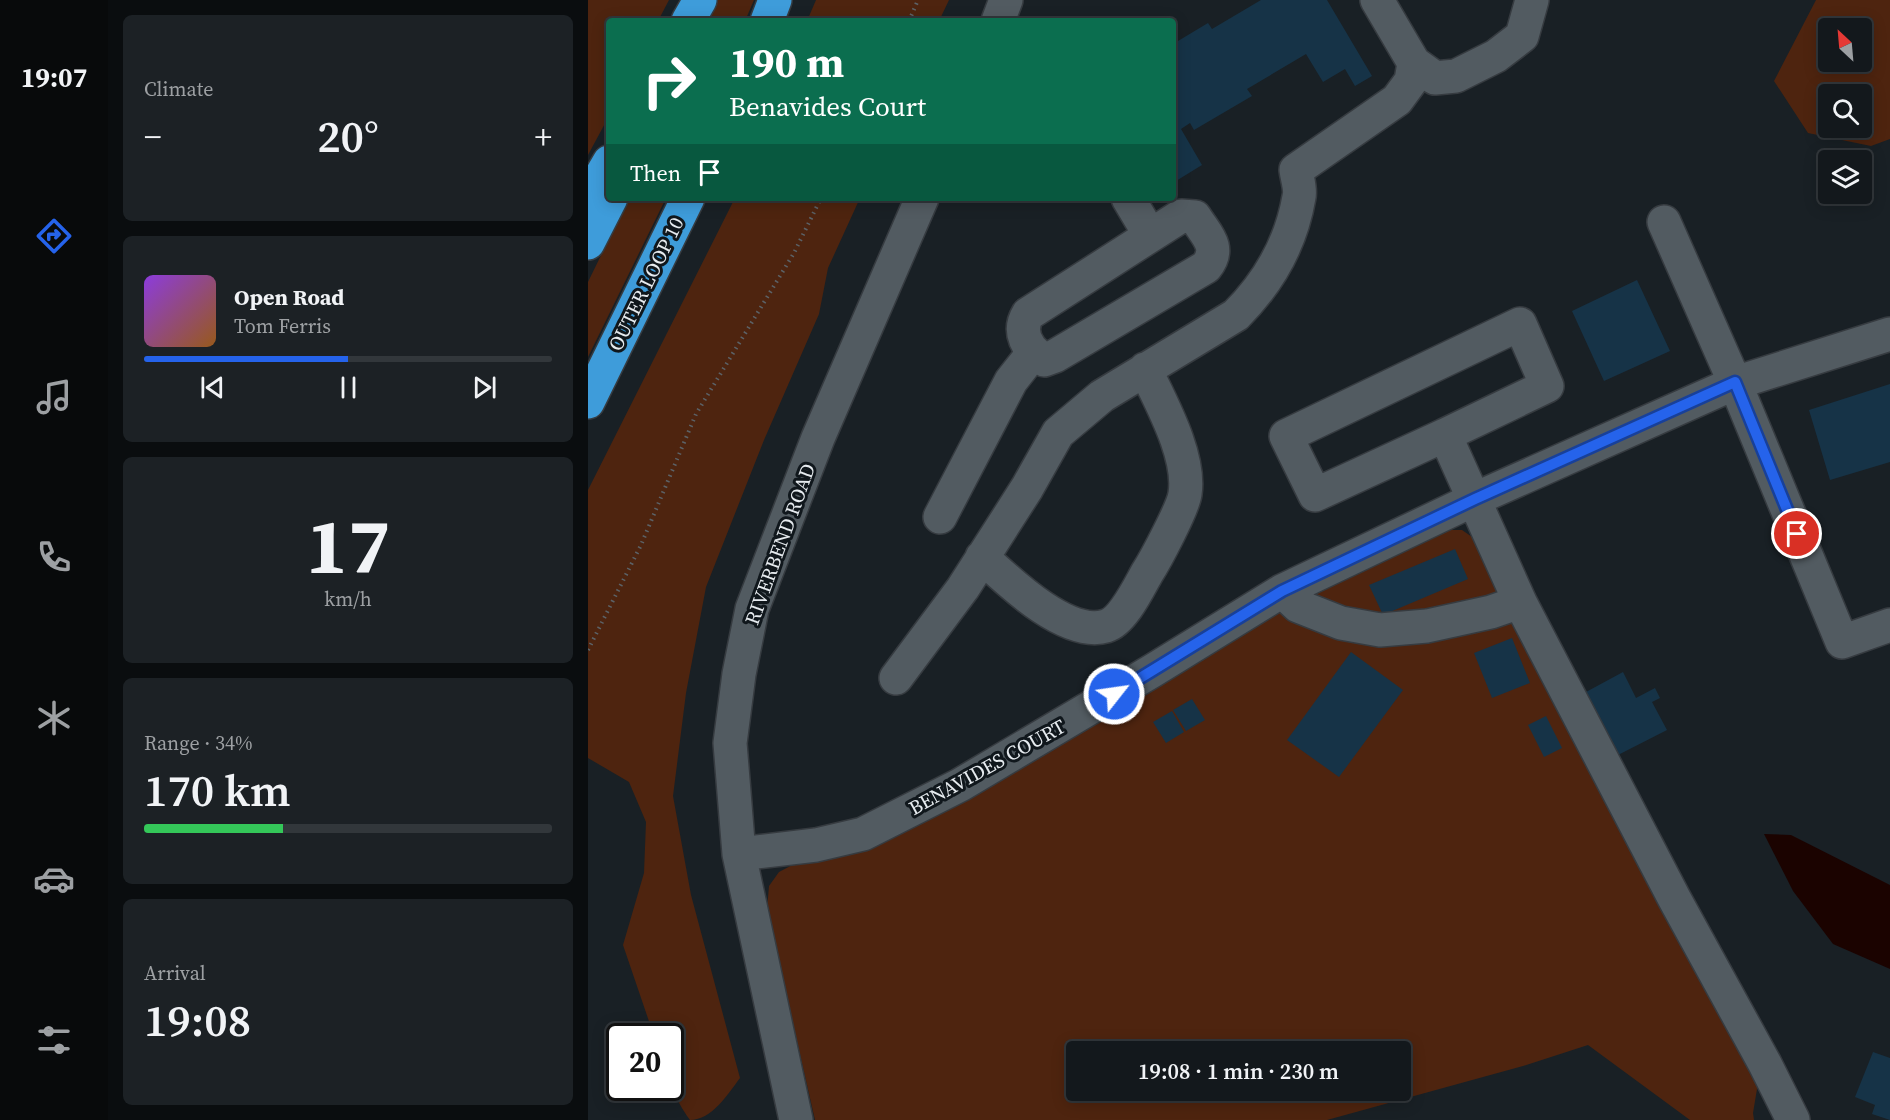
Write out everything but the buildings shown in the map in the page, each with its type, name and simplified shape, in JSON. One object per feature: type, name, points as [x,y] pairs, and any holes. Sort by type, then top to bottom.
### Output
[{"type":"highway","points":[[691,18],[700,0]]},
{"type":"highway","points":[[768,18],[775,0]]},
{"type":"highway","points":[[588,198],[606,167]]},
{"type":"highway","points":[[588,243],[609,201]]},
{"type":"highway","name":"OUTER LOOP 10","points":[[588,402],[687,201]]},
{"type":"street","points":[[999,18],[1006,0]]},
{"type":"street","points":[[1377,0],[1414,63],[1435,78],[1456,76],[1496,56],[1522,36],[1532,0]]},
{"type":"street","points":[[896,678],[963,588],[1027,488],[1058,433],[1102,396],[1236,315],[1252,299],[1270,276],[1284,245],[1300,195],[1296,170],[1397,100],[1411,81],[1414,63]]},
{"type":"street","name":"RIVERBEND ROAD","points":[[796,1120],[739,854],[730,743],[739,674],[752,609],[818,438],[921,201]]},
{"type":"street","points":[[1130,201],[1150,235]]},
{"type":"street","points":[[1181,216],[1195,217],[1214,247],[1214,258],[1206,267],[1055,357],[1044,360],[1033,353],[1023,335],[1022,324],[1028,314],[1150,235],[1181,216]]},
{"type":"street","points":[[1665,222],[1735,382],[1842,642],[1890,625]]},
{"type":"street","points":[[1520,324],[1547,387],[1445,435],[1315,495],[1286,436],[1520,324]]},
{"type":"street","name":"BENAVIDES COURT","points":[[739,854],[816,845],[863,834],[960,785],[1142,678],[1282,591],[1475,499],[1735,382],[1890,334]]},
{"type":"street","points":[[940,517],[1011,381],[1033,353]]},
{"type":"street","points":[[982,557],[1029,598],[1074,624],[1087,628],[1108,626],[1122,613],[1152,565],[1185,495],[1182,459],[1171,424],[1145,369]]},
{"type":"street","points":[[1445,435],[1520,602],[1793,1120]]},
{"type":"street","points":[[1282,591],[1298,606],[1341,623],[1380,630],[1427,626],[1491,612],[1520,602]]},
{"type":"path","points":[[910,18],[918,0]]},
{"type":"path","points":[[588,650],[641,545],[696,414],[794,253],[820,201]]},
{"type":"shaded area","points":[[588,0],[669,0],[660,18],[606,18],[606,122],[588,155]]},
{"type":"shaded area","points":[[717,0],[754,0],[746,18],[709,18]]},
{"type":"shaded area","points":[[816,0],[949,0],[940,18],[808,18]]},
{"type":"shaded area","points":[[1816,0],[1890,0],[1890,139],[1871,146],[1832,138],[1872,138],[1872,84],[1818,84],[1818,135],[1808,133],[1774,81]]},
{"type":"shaded area","points":[[628,201],[665,201],[588,357],[588,282]]},
{"type":"shaded area","points":[[733,201],[859,201],[828,268],[819,314],[764,440],[706,587],[686,693],[673,796],[691,895],[740,1078],[712,1111],[698,1119],[690,1120],[678,1101],[684,1101],[684,1023],[650,1023],[623,945],[644,873],[646,822],[629,782],[588,758],[588,490]]},
{"type":"shaded area","points":[[1446,530],[1462,530],[1485,546],[1760,1071],[1753,1113],[1754,1120],[1690,1120],[1588,1045],[1523,1066],[1411,1097],[1411,1041],[1066,1041],[1066,1101],[1396,1101],[1327,1120],[815,1120],[767,909],[769,886],[779,872],[1283,608]]},
{"type":"shaded area","points":[[1764,834],[1791,835],[1890,885],[1890,969],[1833,944],[1793,891]]},
{"type":"route","points":[[1114,694],[1282,591],[1475,499],[1735,382],[1797,534]]}]
